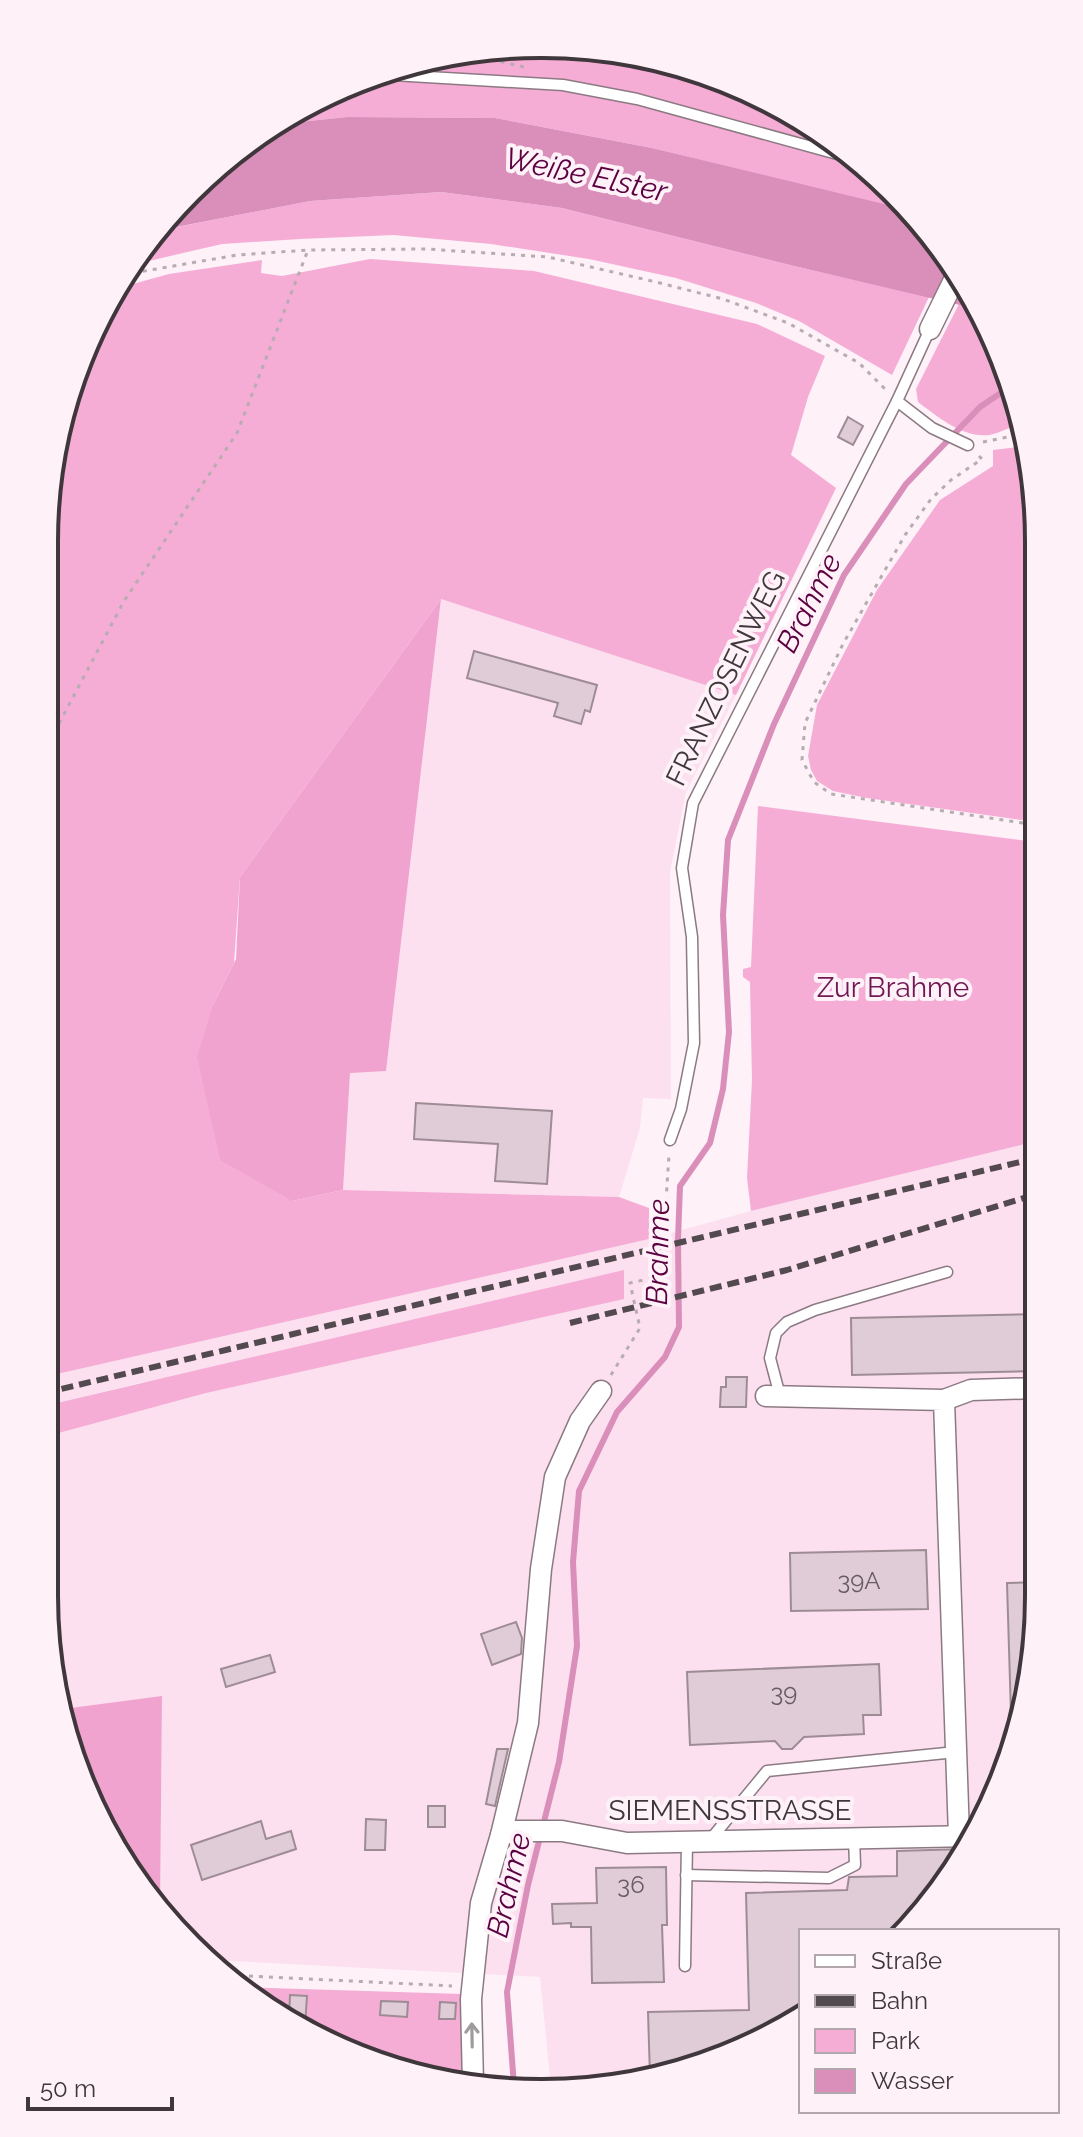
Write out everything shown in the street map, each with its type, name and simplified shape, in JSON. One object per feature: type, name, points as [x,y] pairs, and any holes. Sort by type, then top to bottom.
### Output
[{"type":"street","points":[[930,329],[951,285]]},
{"type":"street","points":[[773,1396],[944,1400],[971,1390],[1025,1388]]},
{"type":"street","points":[[473,2074],[472,1986],[481,1903],[508,1833],[528,1723],[541,1569],[555,1477],[580,1421],[601,1391]]},
{"type":"street","name":"SIEMENSSTRASSE","points":[[944,1400],[957,1752],[965,1828]]},
{"type":"street","name":"SIEMENSSTRASSE","points":[[508,1833],[562,1831],[627,1843],[960,1836]]},
{"type":"lane","points":[[410,76],[563,85],[652,103],[826,151]]},
{"type":"lane","name":"FRANZOSENWEG","points":[[670,1140],[681,1109],[694,1043],[692,937],[682,868],[693,803],[897,401],[930,329]]},
{"type":"lane","points":[[897,401],[932,428],[968,445]]},
{"type":"lane","points":[[773,1396],[770,1358],[776,1333],[787,1322],[815,1310],[947,1272]]},
{"type":"lane","points":[[708,1841],[767,1771],[957,1752]]},
{"type":"lane","points":[[686,1875],[829,1878],[855,1865],[854,1838]]},
{"type":"lane","points":[[685,1966],[687,1842]]},
{"type":"path","points":[[140,272],[237,255],[308,250],[426,249],[548,257],[723,299],[788,323],[859,363],[897,401]]},
{"type":"path","points":[[58,725],[124,601],[237,433],[308,250]]},
{"type":"path","points":[[968,445],[1013,436]]},
{"type":"path","points":[[968,445],[982,459],[951,480],[931,499],[905,535],[843,644],[805,723],[802,760],[814,782],[831,794],[1025,823]]},
{"type":"path","points":[[601,1391],[640,1328],[630,1283],[661,1276],[668,1266],[665,1216],[670,1140]]},
{"type":"path","points":[[243,1976],[472,1986]]},
{"type":"shaded area","points":[[441,599],[736,695],[686,792],[670,872],[671,1099],[643,1098],[640,1128],[619,1197],[343,1190],[350,1072],[386,1070]]},
{"type":"shaded area","points":[[441,599],[386,1071],[350,1073],[343,1190],[292,1201],[220,1160],[197,1057],[213,1005],[236,959],[240,877]]},
{"type":"shaded area","points":[[1025,1144],[1025,1596],[1021,1659],[1009,1721],[988,1781],[944,1864],[891,1929],[799,1929],[799,2005],[755,2029],[697,2053],[667,2063],[605,2075],[550,2079],[540,1977],[225,1961],[160,1893],[162,1697],[71,1708],[59,1627],[58,1433],[206,1393],[143,1382],[58,1403],[58,1374],[649,1239]]},
{"type":"shaded area","points":[[162,1696],[160,1893],[139,1864],[108,1809],[84,1751],[71,1708]]},
{"type":"green space","points":[[542,58],[636,67],[667,74],[727,95],[783,123],[836,158],[889,207],[652,148],[495,118],[347,117],[302,122],[356,95],[416,74],[447,67]]},
{"type":"green space","points":[[441,192],[562,208],[929,297],[892,375],[799,321],[756,303],[676,278],[589,259],[491,244],[394,235],[300,239],[222,244],[148,261],[174,228],[310,201]]},
{"type":"green space","points":[[370,259],[534,271],[757,324],[825,356],[808,397],[791,455],[836,488],[736,695],[441,599],[240,877],[234,963],[213,1005],[292,1201],[343,1190],[619,1197],[649,1208],[649,1239],[58,1374],[58,542],[67,447],[74,416],[95,356],[132,284],[169,274],[262,260],[261,273],[282,276]]},
{"type":"green space","points":[[959,304],[963,305],[988,356],[1012,427],[989,435],[970,433],[951,425],[918,402],[916,389]]},
{"type":"green space","points":[[1016,447],[1024,510],[1025,820],[833,791],[817,781],[808,756],[817,705],[877,590],[940,500],[993,466],[993,450]]},
{"type":"green space","name":"Zur Brahme","points":[[758,806],[1025,841],[1025,1144],[751,1211],[747,1178],[752,1080],[750,982],[743,977],[743,969],[751,967]]},
{"type":"green space","points":[[624,1270],[624,1299],[206,1393],[58,1433],[58,1403]]},
{"type":"green space","points":[[259,1988],[462,1994],[462,2072],[416,2063],[356,2042],[300,2014]]},
{"type":"water","name":"Weiße Elster","points":[[347,117],[495,118],[652,148],[888,205],[925,247],[963,306],[562,208],[441,192],[310,201],[174,227],[247,158],[302,122]]},
{"type":"building","points":[[848,417],[863,426],[853,445],[838,437]]},
{"type":"building","points":[[474,651],[597,685],[590,712],[585,710],[581,724],[554,716],[558,703],[467,678]]},
{"type":"building","points":[[416,1103],[552,1111],[547,1184],[495,1181],[498,1144],[414,1139]]},
{"type":"building","points":[[1025,1314],[1025,1371],[852,1375],[851,1318]]},
{"type":"building","points":[[726,1377],[747,1377],[746,1407],[720,1407],[721,1387],[726,1387]]},
{"type":"building","points":[[926,1550],[928,1609],[791,1611],[790,1553]]},
{"type":"building","points":[[1025,1582],[1021,1659],[1011,1712],[1007,1583]]},
{"type":"building","points":[[516,1622],[522,1638],[521,1654],[492,1665],[481,1634]]},
{"type":"building","points":[[270,1655],[275,1672],[226,1687],[221,1669]]},
{"type":"building","points":[[879,1664],[881,1715],[863,1715],[864,1734],[804,1737],[792,1749],[782,1749],[775,1741],[690,1745],[687,1672]]},
{"type":"building","points":[[497,1749],[508,1749],[495,1806],[486,1804]]},
{"type":"building","points":[[428,1806],[445,1806],[445,1827],[428,1827]]},
{"type":"building","points":[[366,1819],[386,1820],[385,1850],[365,1850]]},
{"type":"building","points":[[261,1821],[266,1839],[291,1831],[296,1849],[202,1880],[191,1845]]},
{"type":"building","points":[[953,1849],[925,1890],[891,1929],[799,1929],[799,2005],[727,2042],[650,2067],[648,2012],[749,2010],[746,1893],[847,1890],[849,1877],[897,1876],[897,1851]]},
{"type":"building","points":[[666,1867],[667,1925],[662,1925],[664,1982],[592,1983],[591,1927],[571,1927],[571,1923],[553,1924],[552,1904],[597,1903],[596,1868]]},
{"type":"building","points":[[290,1995],[307,1996],[306,2017],[289,2008]]},
{"type":"building","points":[[381,2001],[408,2002],[407,2017],[380,2015]]},
{"type":"building","points":[[440,2002],[456,2003],[455,2019],[439,2019]]},
{"type":"waterway","name":"Brahme","points":[[513,2078],[507,1992],[528,1885],[559,1762],[577,1646],[573,1562],[579,1491],[617,1412],[665,1357],[679,1327],[680,1186],[710,1143],[723,1089],[729,1032],[723,915],[728,840],[774,724],[844,575],[906,484],[980,407],[1001,393]]},
{"type":"railway","points":[[58,1390],[1025,1161]]},
{"type":"railway","points":[[570,1323],[787,1270],[1025,1198]]}]
